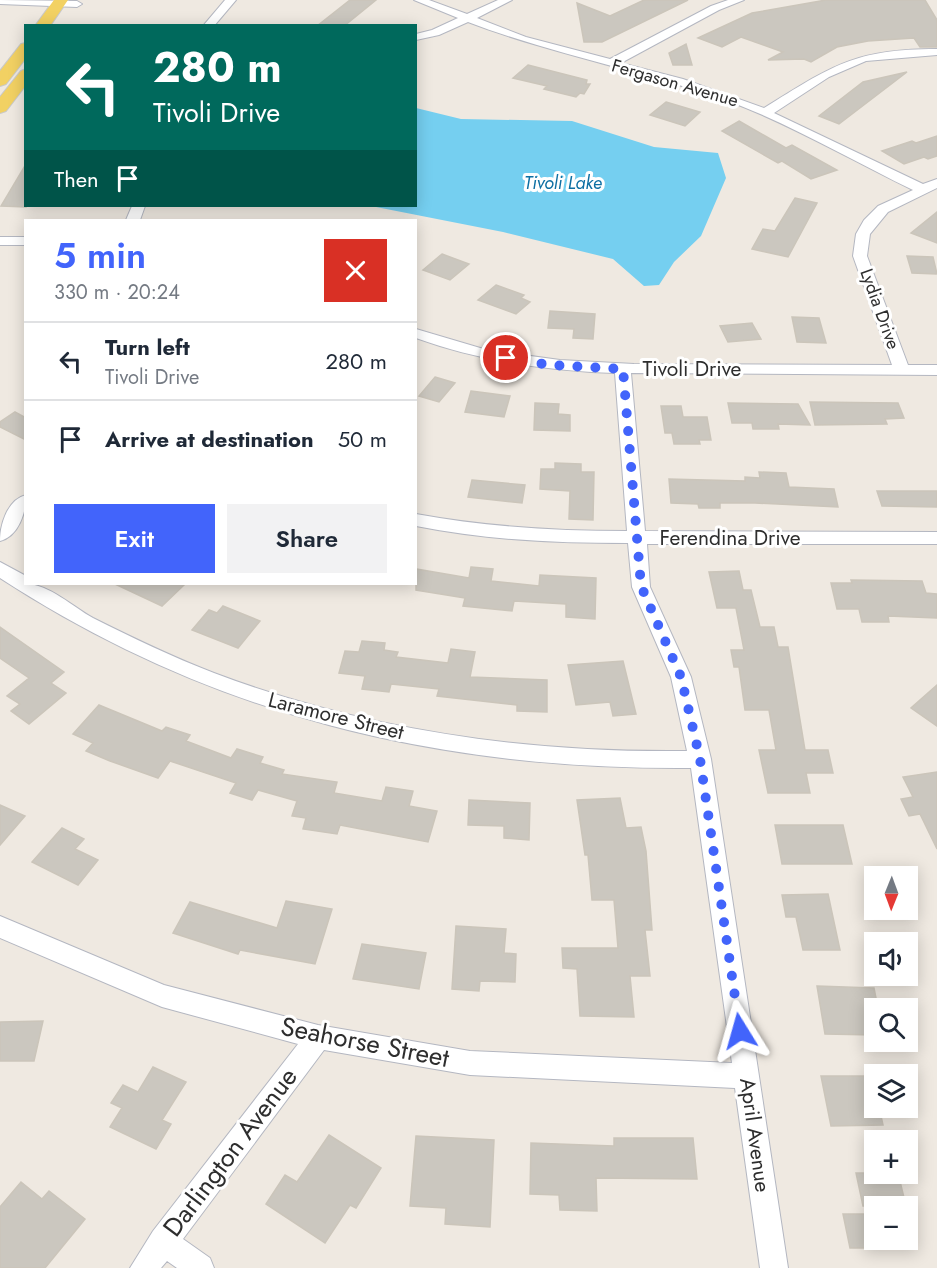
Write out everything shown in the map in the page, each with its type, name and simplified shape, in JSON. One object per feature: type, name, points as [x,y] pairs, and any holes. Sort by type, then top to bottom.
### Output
[{"type":"main road","points":[[44,24],[60,2]]},
{"type":"main road","points":[[67,18],[79,2]]},
{"type":"main road","points":[[0,81],[24,50]]},
{"type":"main road","points":[[0,108],[24,77]]},
{"type":"street","points":[[210,24],[231,0]]},
{"type":"street","name":"Fergason Avenue","points":[[419,0],[522,39],[679,82],[766,112],[922,189]]},
{"type":"street","points":[[417,38],[435,33],[507,0]]},
{"type":"street","points":[[610,64],[715,8],[739,0]]},
{"type":"street","points":[[0,1],[79,2]]},
{"type":"street","points":[[766,112],[839,68],[861,58],[904,52],[937,52]]},
{"type":"street","name":"Lydia Drive","points":[[902,369],[860,256],[863,234],[869,223],[896,200],[937,183]]},
{"type":"street","points":[[0,241],[24,241]]},
{"type":"street","name":"Tivoli Drive","points":[[417,333],[484,354],[550,365],[623,369],[937,370]]},
{"type":"street","name":"April Avenue","points":[[623,369],[635,538],[641,586],[681,677],[700,759],[774,1268]]},
{"type":"street","points":[[0,535],[24,504]]},
{"type":"street","name":"Ferendina Drive","points":[[417,519],[468,530],[538,536],[937,538]]},
{"type":"street","name":"Laramore Street","points":[[0,569],[24,584]]},
{"type":"street","name":"Laramore Street","points":[[26,585],[85,622],[198,675],[288,706],[386,731],[517,752],[597,759],[700,759]]},
{"type":"street","name":"Seahorse Street","points":[[0,927],[162,996],[318,1037],[470,1063],[680,1075],[747,1076]]},
{"type":"street","name":"Darlington Avenue","points":[[144,1268],[318,1037]]},
{"type":"street","points":[[163,1241],[200,1268]]},
{"type":"water","name":"Tivoli Lake","points":[[417,108],[461,119],[572,121],[654,147],[718,153],[726,178],[701,236],[674,262],[659,285],[644,286],[613,259],[503,232],[376,207],[417,207]]},
{"type":"building","points":[[350,0],[376,0],[346,24],[320,24]]},
{"type":"building","points":[[644,0],[688,0],[602,42],[584,42],[577,3],[610,16]]},
{"type":"building","points":[[826,0],[925,0],[937,20],[937,47],[920,47],[914,38],[868,41],[837,47],[811,62],[804,59],[768,60],[783,52],[741,37],[722,47],[698,38],[752,13]]},
{"type":"building","points":[[686,44],[692,65],[673,65],[669,53]]},
{"type":"building","points":[[528,65],[587,80],[586,84],[590,84],[584,94],[580,93],[576,97],[544,89],[547,86],[513,78]]},
{"type":"building","points":[[907,72],[839,124],[819,116],[863,82]]},
{"type":"building","points":[[666,102],[700,112],[685,126],[650,115]]},
{"type":"building","points":[[739,121],[786,148],[792,145],[837,170],[811,179],[782,161],[778,163],[722,131]]},
{"type":"building","points":[[937,136],[937,156],[928,159],[924,157],[904,164],[882,151],[912,141],[916,143]]},
{"type":"building","points":[[24,167],[24,207],[1,206]]},
{"type":"building","points":[[795,198],[817,203],[788,257],[752,249],[763,229],[775,231]]},
{"type":"building","points":[[937,212],[937,243],[911,233]]},
{"type":"building","points":[[442,254],[469,264],[450,280],[423,270]]},
{"type":"building","points":[[907,256],[933,257],[937,274],[912,273]]},
{"type":"building","points":[[496,285],[524,295],[521,298],[530,302],[516,314],[478,300]]},
{"type":"building","points":[[550,311],[595,314],[593,339],[573,338],[574,329],[548,328]]},
{"type":"building","points":[[792,317],[819,318],[826,343],[797,342]]},
{"type":"building","points":[[752,323],[761,339],[728,342],[720,326]]},
{"type":"building","points":[[435,377],[455,383],[439,402],[419,396]]},
{"type":"building","points":[[471,391],[510,396],[504,417],[465,412]]},
{"type":"building","points":[[810,402],[898,403],[904,418],[885,419],[887,424],[815,425]]},
{"type":"building","points":[[535,403],[559,404],[558,414],[570,415],[570,431],[534,430]]},
{"type":"building","points":[[728,403],[798,404],[810,425],[778,424],[779,429],[753,429],[752,423],[732,423]]},
{"type":"building","points":[[661,406],[681,406],[683,417],[707,417],[711,440],[699,440],[700,444],[674,444],[672,433],[665,433]]},
{"type":"building","points":[[15,412],[24,417],[24,439],[0,427],[0,422]]},
{"type":"building","points":[[555,463],[581,464],[581,472],[594,472],[593,520],[569,519],[570,491],[540,489],[541,469],[555,469]]},
{"type":"building","points":[[759,472],[786,473],[789,487],[834,489],[838,507],[720,503],[720,508],[699,508],[698,504],[671,503],[669,479],[745,481],[745,477],[760,478]]},
{"type":"building","points":[[472,480],[525,485],[522,503],[468,497]]},
{"type":"building","points":[[877,491],[937,491],[937,507],[882,506]]},
{"type":"building","points":[[471,567],[493,569],[491,581],[539,586],[540,575],[596,578],[595,619],[566,617],[566,604],[514,601],[512,611],[463,606],[465,598],[416,590],[417,569],[469,578]]},
{"type":"building","points":[[739,571],[743,590],[751,590],[760,627],[774,627],[778,647],[788,647],[805,750],[828,750],[833,773],[806,773],[810,793],[768,793],[759,750],[776,750],[769,710],[745,710],[739,667],[734,667],[731,650],[744,650],[736,608],[717,608],[709,572]]},
{"type":"building","points":[[851,580],[922,581],[926,593],[937,594],[937,618],[888,616],[889,622],[862,622],[859,609],[837,609],[831,583],[852,583]]},
{"type":"building","points":[[117,585],[184,585],[162,606]]},
{"type":"building","points":[[223,606],[260,621],[238,648],[192,630],[209,610],[217,613]]},
{"type":"building","points":[[0,627],[64,672],[51,683],[66,693],[29,724],[11,711],[20,704],[7,696],[29,678],[0,658]]},
{"type":"building","points":[[362,641],[385,643],[384,650],[398,652],[396,657],[448,663],[451,649],[475,652],[470,677],[547,680],[547,712],[517,711],[517,705],[437,696],[439,689],[391,684],[389,692],[362,689],[365,676],[339,673],[345,651],[359,652]]},
{"type":"building","points":[[623,661],[636,714],[613,716],[610,702],[576,705],[568,665]]},
{"type":"building","points":[[937,685],[937,726],[911,708]]},
{"type":"building","points":[[99,705],[162,731],[166,727],[190,735],[186,741],[231,758],[237,749],[263,757],[260,763],[284,770],[282,774],[337,782],[334,793],[382,801],[386,787],[413,791],[409,806],[437,811],[428,842],[340,825],[337,834],[303,829],[306,818],[292,816],[297,801],[258,790],[252,800],[230,793],[236,783],[170,761],[158,778],[110,761],[86,751],[93,743],[73,734]]},
{"type":"building","points":[[937,772],[937,849],[920,814],[909,816],[901,799],[913,797],[903,777]]},
{"type":"building","points":[[620,798],[626,828],[641,827],[646,851],[652,930],[645,930],[650,976],[630,976],[634,1017],[580,1016],[577,969],[563,968],[562,948],[618,948],[614,900],[592,900],[588,855],[585,855],[577,800]]},
{"type":"building","points":[[469,800],[530,803],[529,840],[504,838],[504,826],[468,825]]},
{"type":"building","points":[[0,805],[25,816],[0,845]]},
{"type":"building","points":[[775,825],[843,825],[852,864],[782,864]]},
{"type":"building","points":[[62,828],[84,839],[75,849],[98,860],[78,885],[32,862]]},
{"type":"building","points":[[828,894],[840,950],[803,950],[796,917],[786,917],[782,895]]},
{"type":"building","points":[[286,901],[332,909],[315,964],[240,950],[238,954],[173,933],[190,902],[277,928]]},
{"type":"building","points":[[456,926],[506,929],[504,953],[516,954],[515,982],[480,981],[479,991],[452,989]]},
{"type":"building","points":[[362,944],[426,953],[419,989],[353,979]]},
{"type":"building","points":[[817,986],[874,988],[876,998],[864,998],[864,1035],[825,1034]]},
{"type":"building","points":[[43,1021],[34,1061],[0,1061],[0,1022]]},
{"type":"building","points":[[153,1067],[186,1082],[162,1120],[171,1124],[156,1149],[110,1127],[122,1108],[111,1103],[123,1085],[138,1092]]},
{"type":"building","points":[[821,1076],[864,1076],[864,1118],[881,1118],[883,1125],[831,1126]]},
{"type":"building","points":[[329,1135],[381,1168],[356,1208],[350,1205],[325,1243],[266,1204],[285,1175],[297,1182]]},
{"type":"building","points":[[416,1136],[494,1140],[490,1227],[445,1224],[446,1208],[410,1206]]},
{"type":"building","points":[[614,1138],[693,1138],[697,1179],[596,1178],[597,1211],[560,1210],[559,1195],[530,1194],[531,1143],[614,1146]]},
{"type":"building","points":[[856,1173],[864,1173],[864,1184],[901,1184],[904,1196],[864,1196],[863,1206]]},
{"type":"building","points":[[21,1182],[42,1199],[49,1191],[85,1219],[45,1268],[0,1268],[0,1207]]},
{"type":"building","points":[[843,1214],[864,1214],[864,1248],[850,1248]]},
{"type":"route","points":[[506,358],[550,365],[623,369],[635,538],[641,586],[681,677],[700,759],[740,1031]]}]
